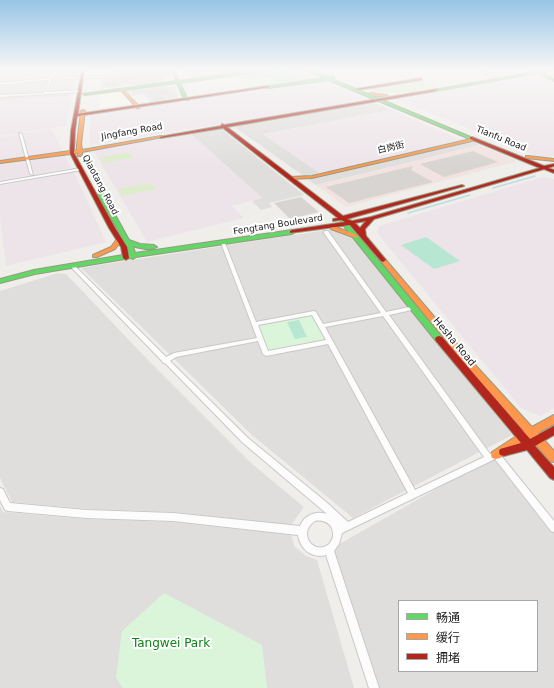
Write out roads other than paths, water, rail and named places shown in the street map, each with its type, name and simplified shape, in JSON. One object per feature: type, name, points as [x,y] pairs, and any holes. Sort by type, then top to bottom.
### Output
[{"type":"street","name":"Qiaotang Road","points":[[82,102],[76,151],[81,168],[123,241]]},
{"type":"street","points":[[134,102],[138,106]]},
{"type":"street","points":[[80,114],[166,102]]},
{"type":"street","name":"Jingfang Road","points":[[222,127],[362,102]]},
{"type":"street","name":"Jingfang Road","points":[[0,162],[222,127],[362,102]]},
{"type":"street","name":"Tianfu Road","points":[[387,102],[474,139],[550,166]]},
{"type":"street","name":"Tianfu Road","points":[[388,102],[522,157]]},
{"type":"street","name":"Hesha Road","points":[[222,127],[347,222],[474,369],[502,398],[554,458]]},
{"type":"street","points":[[20,134],[32,174]]},
{"type":"street","name":"白岗街","points":[[312,177],[474,139]]},
{"type":"street","name":"Qiaotang Road","points":[[76,151],[129,254]]},
{"type":"street","points":[[522,157],[550,166]]},
{"type":"street","points":[[522,157],[525,164],[524,172],[538,172],[550,166]]},
{"type":"street","name":"Fengtang Boulevard","points":[[0,275],[57,262],[95,256],[129,254],[324,230],[347,222],[550,166]]},
{"type":"street","points":[[0,183],[81,168]]},
{"type":"street","name":"Fengtang Boulevard","points":[[0,281],[34,272],[129,254],[154,247],[372,218],[524,172]]},
{"type":"street","points":[[290,178],[312,177]]},
{"type":"street","points":[[298,184],[312,177]]},
{"type":"street","points":[[324,230],[337,229],[359,236],[363,227],[372,218]]},
{"type":"street","points":[[324,230],[384,314],[492,457],[554,528]]},
{"type":"street","name":"Hesha Road","points":[[359,236],[414,308],[554,475]]},
{"type":"street","points":[[95,256],[113,248],[123,241],[139,246],[154,247]]},
{"type":"street","points":[[224,243],[266,354],[330,341]]},
{"type":"street","points":[[71,265],[165,361],[256,450],[325,506],[346,526]]},
{"type":"street","points":[[322,326],[414,308]]},
{"type":"street","points":[[254,324],[314,313],[413,494]]},
{"type":"street","points":[[165,361],[174,356],[260,338]]},
{"type":"street","points":[[492,457],[554,419]]},
{"type":"street","points":[[337,531],[492,457],[528,445],[554,430]]},
{"type":"street","points":[[0,492],[8,507],[86,514],[173,517],[302,531]]},
{"type":"street","points":[[321,516],[330,520],[337,531],[338,538],[336,544],[324,552],[312,550],[304,542],[302,531],[308,520],[321,516]]},
{"type":"street","points":[[329,550],[374,688]]},
{"type":"waterway","points":[[493,188],[535,176]]},
{"type":"waterway","points":[[408,213],[470,195]]},
{"type":"park label","name":"Tangwei Park","points":[[171,644]]}]
